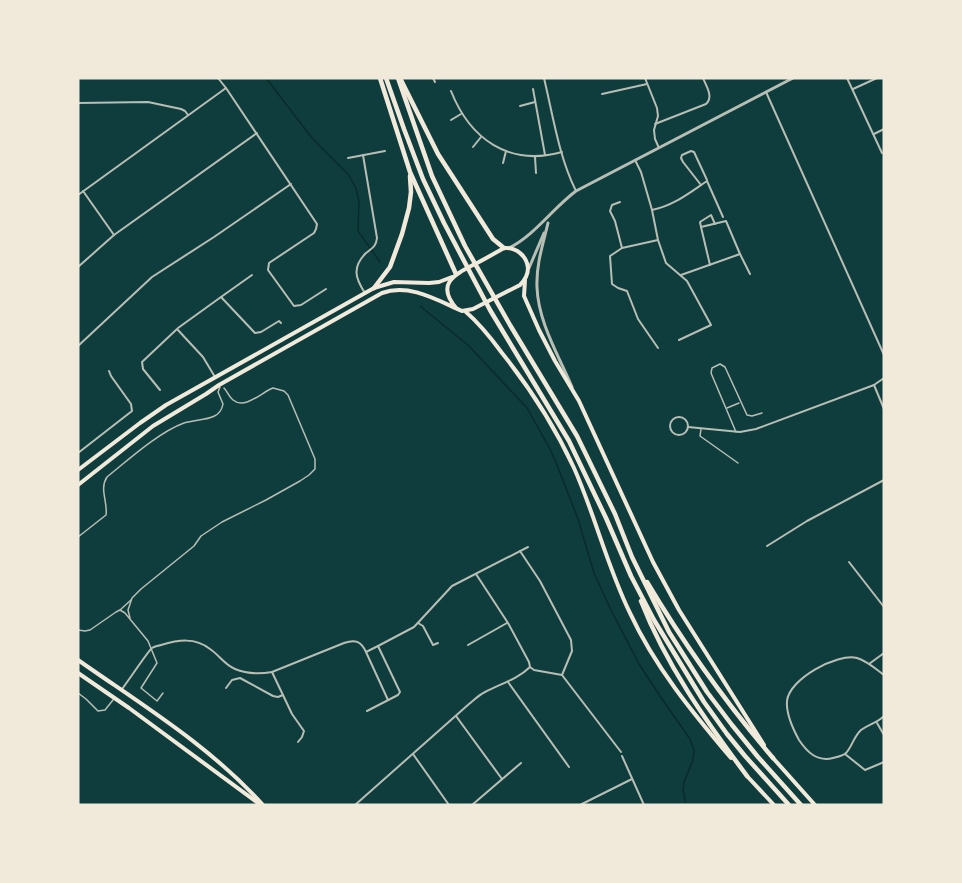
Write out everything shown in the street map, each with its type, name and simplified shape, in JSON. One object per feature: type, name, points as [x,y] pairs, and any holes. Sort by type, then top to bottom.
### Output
[{"type":"highway","points":[[380,78],[410,172],[454,275]]},
{"type":"highway","points":[[386,78],[423,178],[457,250],[490,310],[569,441],[606,518],[649,622],[704,718],[747,776]]},
{"type":"highway","points":[[399,78],[432,176],[465,246],[577,436],[669,632],[707,692],[751,749],[801,805]]},
{"type":"highway","points":[[399,78],[438,154],[493,239],[507,248]]},
{"type":"highway","points":[[374,288],[390,267],[404,225],[411,192],[410,172]]},
{"type":"highway","points":[[632,556],[666,614],[705,670],[745,725],[773,758]]},
{"type":"highway","points":[[631,576],[654,620],[704,702],[745,756],[789,805]]},
{"type":"main road","points":[[78,470],[156,411],[374,288],[394,282],[439,282],[507,248],[518,251],[525,258],[528,269],[524,296],[555,362],[579,401],[653,561],[680,610],[773,758],[815,805]]},
{"type":"main road","points":[[454,275],[449,281],[448,289],[449,297],[457,309]]},
{"type":"main road","points":[[78,485],[153,426],[219,385],[382,293],[399,289],[408,290],[465,311],[514,289],[525,279]]},
{"type":"main road","points":[[465,311],[477,322],[518,372],[563,446],[623,597],[653,656],[675,690],[774,805]]},
{"type":"main road","points":[[78,660],[215,759],[246,786],[262,805]]},
{"type":"main road","points":[[78,673],[262,805]]},
{"type":"street","points":[[218,78],[316,221],[317,226],[314,233],[269,263],[268,270],[294,306],[301,306],[326,289]]},
{"type":"street","points":[[433,78],[435,82]]},
{"type":"street","points":[[544,78],[562,152],[576,191]]},
{"type":"street","points":[[645,78],[657,108],[655,139],[659,148]]},
{"type":"street","points":[[655,124],[706,104],[710,98],[703,78]]},
{"type":"street","points":[[507,248],[520,242],[576,191],[793,78]]},
{"type":"street","points":[[848,78],[882,153]]},
{"type":"street","points":[[853,89],[877,78]]},
{"type":"street","points":[[603,94],[648,84]]},
{"type":"street","points":[[78,195],[226,88]]},
{"type":"street","points":[[533,89],[545,155]]},
{"type":"street","points":[[452,91],[462,114],[481,137],[514,153],[535,157],[562,152]]},
{"type":"street","points":[[766,92],[884,355]]},
{"type":"street","points":[[78,103],[148,102],[181,109],[188,115]]},
{"type":"street","points":[[520,106],[536,102]]},
{"type":"street","points":[[451,120],[462,114]]},
{"type":"street","points":[[874,134],[884,129]]},
{"type":"street","points":[[78,267],[114,235],[257,133]]},
{"type":"street","points":[[473,147],[481,137]]},
{"type":"street","points":[[503,163],[506,150]]},
{"type":"street","points":[[348,158],[384,151]]},
{"type":"street","points":[[701,185],[683,162],[682,155],[694,152],[723,218]]},
{"type":"street","points":[[363,155],[377,238],[375,247],[360,261],[356,271],[358,281],[365,293]]},
{"type":"street","points":[[535,157],[536,173]]},
{"type":"street","points":[[635,160],[641,172],[666,263],[687,280],[711,325],[679,340]]},
{"type":"street","points":[[652,210],[664,208],[707,181]]},
{"type":"street","points":[[78,346],[152,278],[291,184]]},
{"type":"street","points":[[83,191],[114,235]]},
{"type":"street","points":[[620,202],[612,205],[610,211],[622,248]]},
{"type":"street","points":[[528,269],[554,212]]},
{"type":"street","points":[[710,265],[700,222],[711,215],[715,224]]},
{"type":"street","points":[[701,227],[726,221],[750,274]]},
{"type":"street","points":[[548,223],[538,260],[537,287],[541,312],[579,401]]},
{"type":"street","points":[[658,240],[622,248],[609,256],[612,284],[627,291],[638,319],[658,348]]},
{"type":"street","points":[[681,275],[740,254]]},
{"type":"street","points":[[160,390],[143,369],[142,362],[177,329],[252,275]]},
{"type":"street","points":[[221,297],[255,333],[279,321],[281,323]]},
{"type":"street","points":[[177,329],[203,357],[214,377]]},
{"type":"street","points":[[78,453],[132,411],[131,404],[109,371]]},
{"type":"street","points":[[688,427],[748,431],[874,385],[884,378]]},
{"type":"street","points":[[874,385],[884,409]]},
{"type":"street","points":[[678,417],[686,421],[688,427],[683,435],[678,436],[669,428],[671,422],[678,417]]},
{"type":"street","points":[[78,445],[82,450]]},
{"type":"street","points":[[767,546],[807,521],[884,480]]},
{"type":"street","points":[[366,652],[407,632],[449,588],[528,547]]},
{"type":"street","points":[[520,551],[540,582],[571,640],[572,651],[562,675]]},
{"type":"street","points":[[849,562],[884,607]]},
{"type":"street","points":[[476,573],[528,659],[530,667],[534,670],[562,675],[622,754],[644,805]]},
{"type":"street","points":[[418,623],[423,626],[433,645],[438,643]]},
{"type":"street","points":[[468,645],[507,623]]},
{"type":"street","points":[[122,690],[151,648],[178,641],[196,641],[210,649],[227,665],[252,673],[272,672],[351,641],[357,641],[361,643],[366,652],[388,700]]},
{"type":"street","points":[[367,711],[400,692],[378,646]]},
{"type":"street","points":[[869,664],[884,652]]},
{"type":"street","points":[[884,675],[860,659],[841,658],[813,671],[797,683],[787,700],[793,727],[811,754],[818,758],[837,757],[845,753],[863,729],[877,723],[884,716]]},
{"type":"street","points":[[355,805],[469,704],[483,693],[507,682],[530,667]]},
{"type":"street","points":[[272,672],[304,731],[298,742]]},
{"type":"street","points":[[226,688],[232,681],[240,678],[273,696],[283,695]]},
{"type":"street","points":[[507,682],[569,767]]},
{"type":"street","points":[[456,716],[502,779]]},
{"type":"street","points":[[877,723],[884,735]]},
{"type":"street","points":[[845,753],[865,770],[884,762]]},
{"type":"street","points":[[413,754],[449,805]]},
{"type":"street","points":[[472,805],[521,763]]},
{"type":"street","points":[[580,805],[632,779]]},
{"type":"street","points":[[361,799],[365,804]]},
{"type":"lane","points":[[736,432],[711,373],[712,368],[720,364],[725,367],[747,415],[762,413]]},
{"type":"lane","points":[[78,537],[106,515],[107,506],[103,487],[107,477],[166,432],[184,423],[220,414],[224,404],[218,392],[220,386]]},
{"type":"lane","points":[[78,630],[90,630],[120,610],[141,589],[194,546],[206,532],[309,476],[315,469],[315,459],[288,394],[273,388],[243,403],[232,400],[224,388]]},
{"type":"lane","points":[[727,408],[740,402]]},
{"type":"lane","points":[[701,428],[700,436],[738,463]]},
{"type":"lane","points":[[130,618],[128,610],[132,599]]},
{"type":"lane","points":[[120,610],[130,618],[148,641],[158,663],[141,688],[158,701],[163,693]]},
{"type":"lane","points":[[78,693],[98,711],[105,710],[114,698]]},
{"type":"waterway","points":[[266,78],[312,138],[348,174],[356,188],[359,202],[358,231],[380,262]]},
{"type":"waterway","points":[[420,306],[469,346],[527,408],[549,447],[578,519],[594,573],[611,610],[639,664],[690,739],[694,750],[693,760],[684,782],[686,805]]}]
